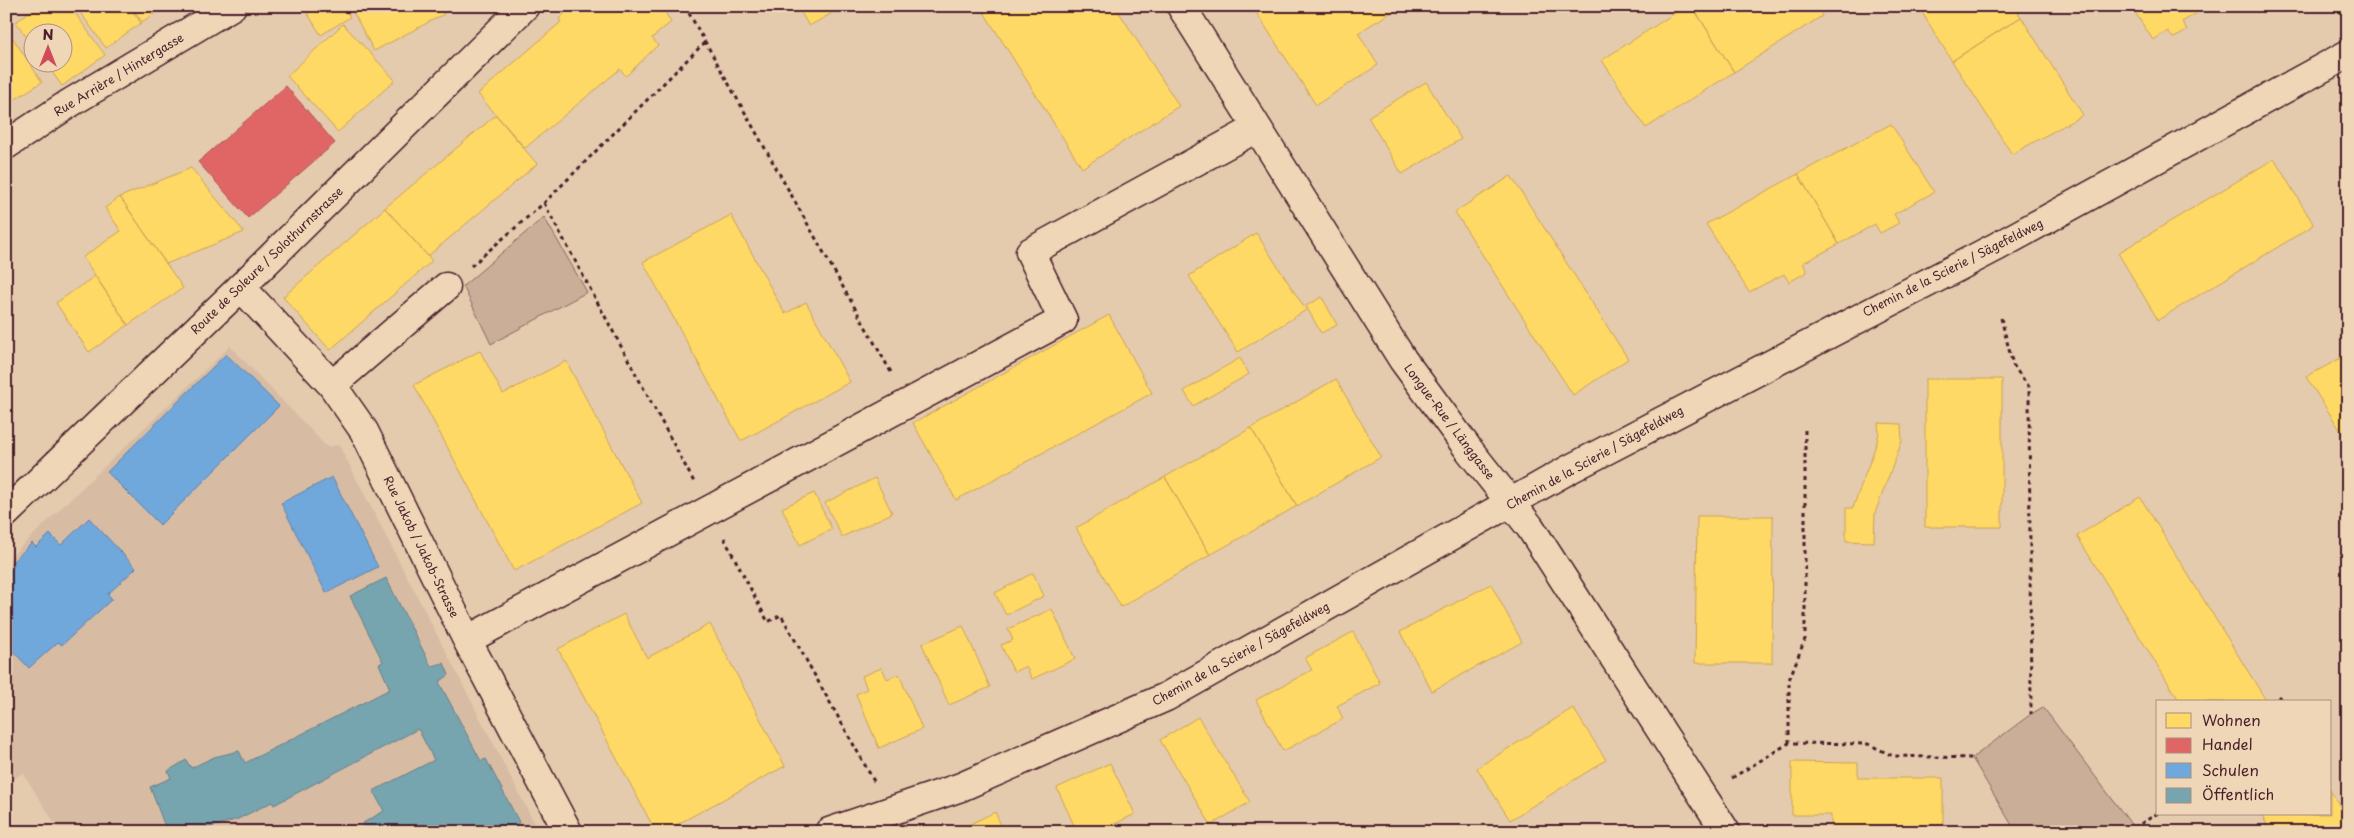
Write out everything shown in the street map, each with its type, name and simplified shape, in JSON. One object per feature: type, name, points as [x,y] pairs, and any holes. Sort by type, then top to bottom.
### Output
[{"type":"street","name":"Rue Arrière / Hintergasse","points":[[6,145],[70,103],[232,6]]},
{"type":"street","name":"Route de Soleure / Solothurnstrasse","points":[[6,513],[241,287],[525,6]]},
{"type":"street","name":"Longue-Rue / Länggasse","points":[[1181,6],[1402,360],[1546,552],[1726,832]]},
{"type":"street","name":"Chemin de la Scierie / Sägefeldweg","points":[[829,832],[961,787],[1166,697],[1577,465],[1998,246],[2348,54]]},
{"type":"street","points":[[467,640],[1063,320],[1030,252],[1257,128]]},
{"type":"street","name":"Rue Jakob / Jakob-Strasse","points":[[241,287],[332,385],[364,431],[467,640],[568,832]]},
{"type":"street","points":[[332,385],[446,287]]},
{"type":"path","points":[[685,6],[908,403]]},
{"type":"path","points":[[446,287],[544,203],[705,42]]},
{"type":"path","points":[[2001,318],[2013,366],[2029,387],[2031,714]]},
{"type":"path","points":[[1790,743],[1789,680],[1805,638],[1805,428]]},
{"type":"path","points":[[2278,696],[2281,700]]},
{"type":"path","points":[[1732,778],[1790,743],[1868,744],[1893,756],[1972,758]]},
{"type":"path","points":[[2134,828],[2156,814]]},
{"type":"shaded area","points":[[544,217],[587,292],[491,344],[463,286]]},
{"type":"shaded area","points":[[230,346],[327,447],[339,445],[539,832],[60,832],[23,773],[6,783],[6,561]]},
{"type":"shaded area","points":[[2043,707],[2136,832],[2016,832],[1972,758]]},
{"type":"building: Wohnen","points":[[37,6],[70,6],[105,55],[62,86],[52,72],[72,72],[72,22],[22,22],[22,31],[16,22]]},
{"type":"building: Wohnen","points":[[79,6],[129,6],[141,23],[106,48],[77,8]]},
{"type":"building: Wohnen","points":[[131,6],[165,6],[142,22]]},
{"type":"building: Wohnen","points":[[303,6],[343,6],[350,17],[321,35]]},
{"type":"building: Wohnen","points":[[350,6],[440,6],[444,14],[374,51]]},
{"type":"building: Wohnen","points":[[572,6],[661,6],[671,22],[652,38],[658,45],[626,76],[620,69],[525,148],[478,94],[561,22],[559,19]]},
{"type":"building: Wohnen","points":[[797,6],[831,6],[834,12],[809,26]]},
{"type":"building: Wohnen","points":[[980,6],[1115,6],[1179,106],[1082,168]]},
{"type":"building: Wohnen","points":[[1252,6],[1401,6],[1358,33],[1378,65],[1316,105]]},
{"type":"building: Wohnen","points":[[1686,6],[1692,6],[1734,72],[1646,128],[1602,60]]},
{"type":"building: Wohnen","points":[[1692,6],[1816,6],[1822,16],[1734,72]]},
{"type":"building: Wohnen","points":[[1918,6],[2014,6],[2021,17],[1952,61]]},
{"type":"building: Wohnen","points":[[2131,6],[2192,6],[2197,13],[2182,22],[2187,30],[2180,35],[2173,38],[2168,31],[2153,40]]},
{"type":"building: Wohnen","points":[[2021,17],[2083,115],[2012,154],[1952,61]]},
{"type":"building: Wohnen","points":[[343,24],[395,80],[338,132],[287,76]]},
{"type":"building: Wohnen","points":[[6,28],[22,52],[22,72],[35,72],[42,82],[6,105]]},
{"type":"building: Wohnen","points":[[1426,82],[1461,139],[1402,174],[1368,117]]},
{"type":"building: Wohnen","points":[[496,115],[537,164],[428,256],[385,208]]},
{"type":"building: Wohnen","points":[[1891,124],[1934,192],[1894,214],[1899,223],[1880,233],[1875,224],[1839,244],[1798,174]]},
{"type":"building: Wohnen","points":[[2274,159],[2314,225],[2158,320],[2118,253]]},
{"type":"building: Wohnen","points":[[191,168],[244,232],[166,264],[120,197]]},
{"type":"building: Wohnen","points":[[1798,174],[1839,244],[1803,263],[1807,272],[1789,282],[1784,274],[1749,292],[1706,224]]},
{"type":"building: Wohnen","points":[[1511,176],[1628,359],[1573,395],[1455,212]]},
{"type":"building: Wohnen","points":[[120,197],[183,288],[128,325],[83,257],[121,231],[105,208]]},
{"type":"building: Wohnen","points":[[385,208],[432,261],[330,350],[283,297]]},
{"type":"building: Wohnen","points":[[731,215],[785,314],[806,302],[850,382],[741,441],[643,262]]},
{"type":"building: Wohnen","points":[[1256,233],[1306,310],[1238,352],[1189,276]]},
{"type":"building: Wohnen","points":[[95,276],[128,325],[89,352],[56,303]]},
{"type":"building: Wohnen","points":[[1322,297],[1337,325],[1321,333],[1306,306]]},
{"type":"building: Wohnen","points":[[1109,315],[1152,393],[956,500],[913,423]]},
{"type":"building: Wohnen","points":[[480,351],[503,394],[566,361],[642,503],[514,571],[414,385]]},
{"type":"building: Wohnen","points":[[2348,354],[2348,442],[2306,377]]},
{"type":"building: Wohnen","points":[[1240,358],[1249,374],[1193,406],[1184,391]]},
{"type":"building: Wohnen","points":[[1336,379],[1381,457],[1297,506],[1251,428]]},
{"type":"building: Wohnen","points":[[1925,379],[2002,379],[2002,527],[1925,527]]},
{"type":"building: Wohnen","points":[[1878,423],[1901,424],[1902,441],[1875,513],[1874,542],[1846,541],[1846,508],[1853,508],[1877,442]]},
{"type":"building: Wohnen","points":[[1251,428],[1297,506],[1210,555],[1165,477]]},
{"type":"building: Wohnen","points":[[1165,477],[1210,555],[1121,607],[1076,528]]},
{"type":"building: Wohnen","points":[[875,478],[892,513],[842,537],[825,503]]},
{"type":"building: Wohnen","points":[[814,493],[832,529],[800,545],[782,508]]},
{"type":"building: Wohnen","points":[[2140,497],[2266,700],[2179,700],[2077,536]]},
{"type":"building: Wohnen","points":[[1697,516],[1773,516],[1772,663],[1695,663]]},
{"type":"building: Wohnen","points":[[1033,573],[1044,596],[1006,615],[995,593]]},
{"type":"building: Wohnen","points":[[1491,584],[1522,642],[1432,691],[1400,632]]},
{"type":"building: Wohnen","points":[[1052,609],[1075,659],[1032,679],[1026,666],[1014,672],[1001,645],[1013,640],[1008,629]]},
{"type":"building: Wohnen","points":[[624,614],[647,658],[710,624],[785,766],[663,832],[656,832],[558,649]]},
{"type":"building: Wohnen","points":[[963,626],[990,687],[949,705],[922,644]]},
{"type":"building: Wohnen","points":[[1353,632],[1380,683],[1337,706],[1343,719],[1283,751],[1256,700],[1312,670],[1305,658]]},
{"type":"building: Wohnen","points":[[882,668],[887,679],[899,674],[922,729],[879,748],[856,694],[867,689],[862,676]]},
{"type":"building: Wohnen","points":[[1573,708],[1606,760],[1510,820],[1477,768]]},
{"type":"building: Wohnen","points":[[1198,717],[1250,802],[1211,825],[1160,740]]},
{"type":"building: Wohnen","points":[[1792,762],[1858,763],[1858,778],[1943,778],[1943,830],[1831,832],[1831,815],[1792,815]]},
{"type":"building: Wohnen","points":[[1110,763],[1135,814],[1098,832],[1077,832],[1057,788]]},
{"type":"building: Wohnen","points":[[2332,793],[2348,820],[2348,832],[2271,832],[2262,816],[2332,816]]},
{"type":"building: Wohnen","points":[[995,812],[1004,832],[958,832],[958,830]]},
{"type":"building: Handel","points":[[286,86],[335,143],[248,218],[198,162]]},
{"type":"building: Schulen","points":[[226,354],[279,406],[160,525],[107,472]]},
{"type":"building: Schulen","points":[[332,477],[378,567],[326,593],[281,503]]},
{"type":"building: Schulen","points":[[89,518],[136,568],[108,594],[112,599],[62,645],[58,642],[29,668],[6,644],[6,596],[11,592],[6,587],[6,575],[14,567],[11,563],[32,543],[36,547],[50,534],[61,545]]},
{"type":"building: Öffentlich","points":[[386,578],[431,666],[444,663],[449,675],[439,682],[481,761],[486,759],[519,822],[517,825],[503,832],[363,832],[361,828],[365,827],[363,823],[384,811],[373,791],[434,760],[418,729],[274,805],[272,802],[238,819],[195,832],[167,832],[150,787],[171,778],[168,771],[186,760],[191,768],[214,757],[239,751],[245,763],[390,689],[379,664],[383,662],[350,596]]}]
